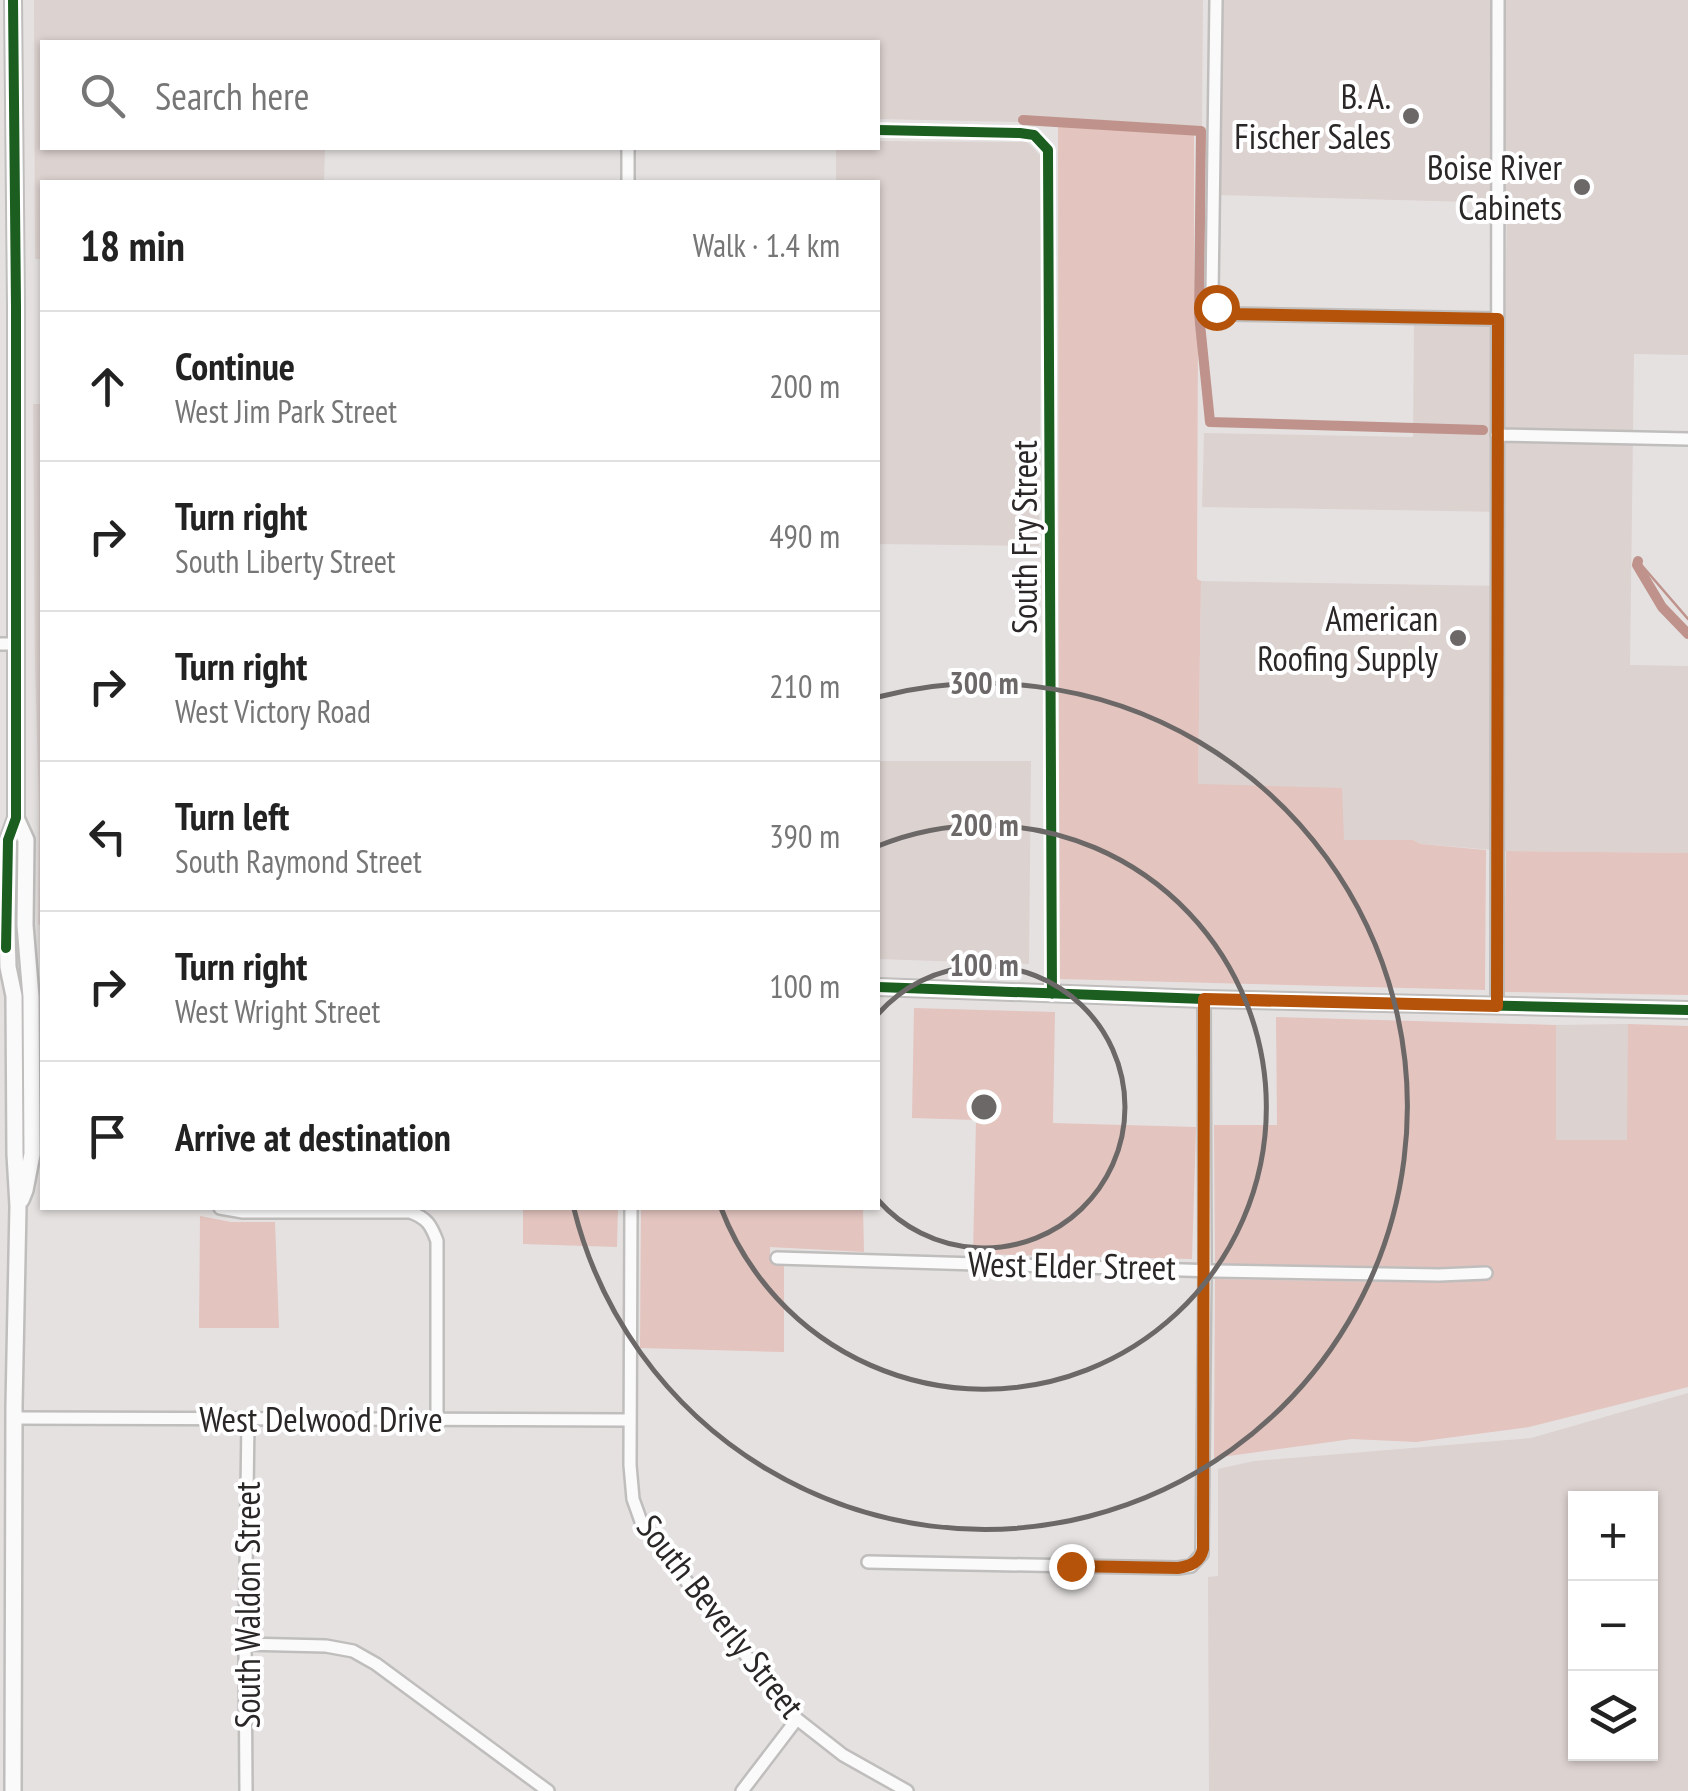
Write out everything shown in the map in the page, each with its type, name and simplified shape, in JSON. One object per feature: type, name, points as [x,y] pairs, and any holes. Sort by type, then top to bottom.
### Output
[{"type":"main road","points":[[13,0],[8,644],[16,818],[26,840],[35,949],[31,996],[37,1154],[18,1206]]},
{"type":"main road","points":[[13,1791],[18,1206],[14,996],[4,966],[3,948],[8,840],[16,818]]},
{"type":"main road","points":[[3,948],[35,949]]},
{"type":"main road","points":[[4,966],[36,968]]},
{"type":"main road","points":[[880,987],[1688,1010]]},
{"type":"main road","points":[[15,1122],[18,1136],[37,1154]]},
{"type":"street","points":[[1216,0],[1212,294],[1216,307],[1230,314],[1498,319]]},
{"type":"street","points":[[1497,1006],[1498,0]]},
{"type":"street","name":"South Fry Street","points":[[880,130],[1020,132],[1034,135],[1048,150],[1052,994]]},
{"type":"street","points":[[628,150],[628,180]]},
{"type":"street","points":[[1497,435],[1688,439]]},
{"type":"street","points":[[868,1562],[1178,1568],[1198,1560],[1203,1549],[1204,999]]},
{"type":"street","points":[[232,1210],[410,1212],[431,1224],[437,1241],[437,1420]]},
{"type":"street","name":"South Beverly Street","points":[[631,1210],[629,1420],[633,1500],[643,1527],[797,1719],[842,1755],[906,1791]]},
{"type":"street","name":"West Elder Street","points":[[777,1258],[1486,1273]]},
{"type":"street","name":"West Delwood Drive","points":[[14,1418],[629,1420]]},
{"type":"street","name":"South Waldon Street","points":[[246,1791],[248,1418]]},
{"type":"street","points":[[245,1644],[326,1646],[353,1651],[548,1791]]},
{"type":"street","points":[[742,1791],[797,1719]]},
{"type":"shaded area","points":[[34,0],[1203,0],[1202,126],[880,119],[880,40],[40,40],[40,150],[325,150],[324,180],[40,180],[40,259],[35,259]]},
{"type":"shaded area","points":[[1223,0],[1688,0],[1688,355],[1634,354],[1630,665],[1688,666],[1688,853],[1506,851],[1421,844],[1413,840],[1344,840],[1198,784],[1201,581],[1505,586],[1505,512],[1202,507],[1204,433],[1413,437],[1414,323],[1505,322],[1507,203],[1219,195]]},
{"type":"shaded area","points":[[1058,123],[1194,126],[1197,579],[1201,581],[1198,784],[1342,788],[1344,840],[1413,840],[1486,850],[1485,990],[1059,979]]},
{"type":"shaded area","points":[[880,141],[1027,142],[1042,157],[1039,546],[880,544],[880,180],[836,180],[836,150],[880,150]]},
{"type":"shaded area","points":[[33,404],[40,404],[40,926]]},
{"type":"shaded area","points":[[880,761],[1031,761],[1029,964],[880,959]]},
{"type":"shaded area","points":[[1506,851],[1688,853],[1688,995],[1504,992]]},
{"type":"shaded area","points":[[914,1008],[1055,1012],[1053,1123],[1196,1127],[1192,1259],[973,1254],[976,1120],[912,1118]]},
{"type":"shaded area","points":[[1276,1017],[1556,1025],[1556,1140],[1627,1140],[1628,1024],[1688,1026],[1688,1387],[1529,1427],[1416,1442],[1352,1439],[1214,1458],[1215,1279],[1389,1282],[1491,1278],[1490,1268],[1215,1264],[1214,1125],[1277,1125]]},
{"type":"shaded area","points":[[1628,1024],[1628,1140],[1556,1141],[1556,1025]]},
{"type":"shaded area","points":[[523,1210],[618,1210],[617,1247],[523,1244]]},
{"type":"shaded area","points":[[641,1210],[863,1210],[864,1252],[770,1247],[770,1261],[784,1262],[784,1352],[640,1348]]},
{"type":"shaded area","points":[[200,1216],[231,1222],[275,1222],[279,1328],[199,1328]]},
{"type":"shaded area","points":[[1688,1393],[1688,1791],[1209,1791],[1208,1577],[1218,1576],[1218,1469],[1254,1461],[1531,1438]]},
{"type":"waterway","points":[[1023,120],[1201,131],[1199,314],[1210,422],[1483,430]]},
{"type":"waterway","points":[[1638,561],[1688,619]]},
{"type":"waterway","points":[[1638,561],[1662,607],[1688,634]]},
{"type":"cycle path","points":[[6,948],[8,840],[16,818],[13,0]]},
{"type":"cycle path","points":[[880,130],[1020,133],[1034,135],[1048,150],[1052,994]]},
{"type":"cycle path","points":[[880,987],[1688,1010]]},
{"type":"place","name":"B. A. Fischer Sales","points":[[1411,116]]},
{"type":"place","name":"Boise River Cabinets","points":[[1582,187]]},
{"type":"place","name":"American Roofing Supply","points":[[1458,638]]},
{"type":"route","points":[[1071,1566],[1178,1568],[1191,1566],[1202,1554],[1204,999],[1497,1006],[1498,319],[1230,314],[1216,307]]}]
